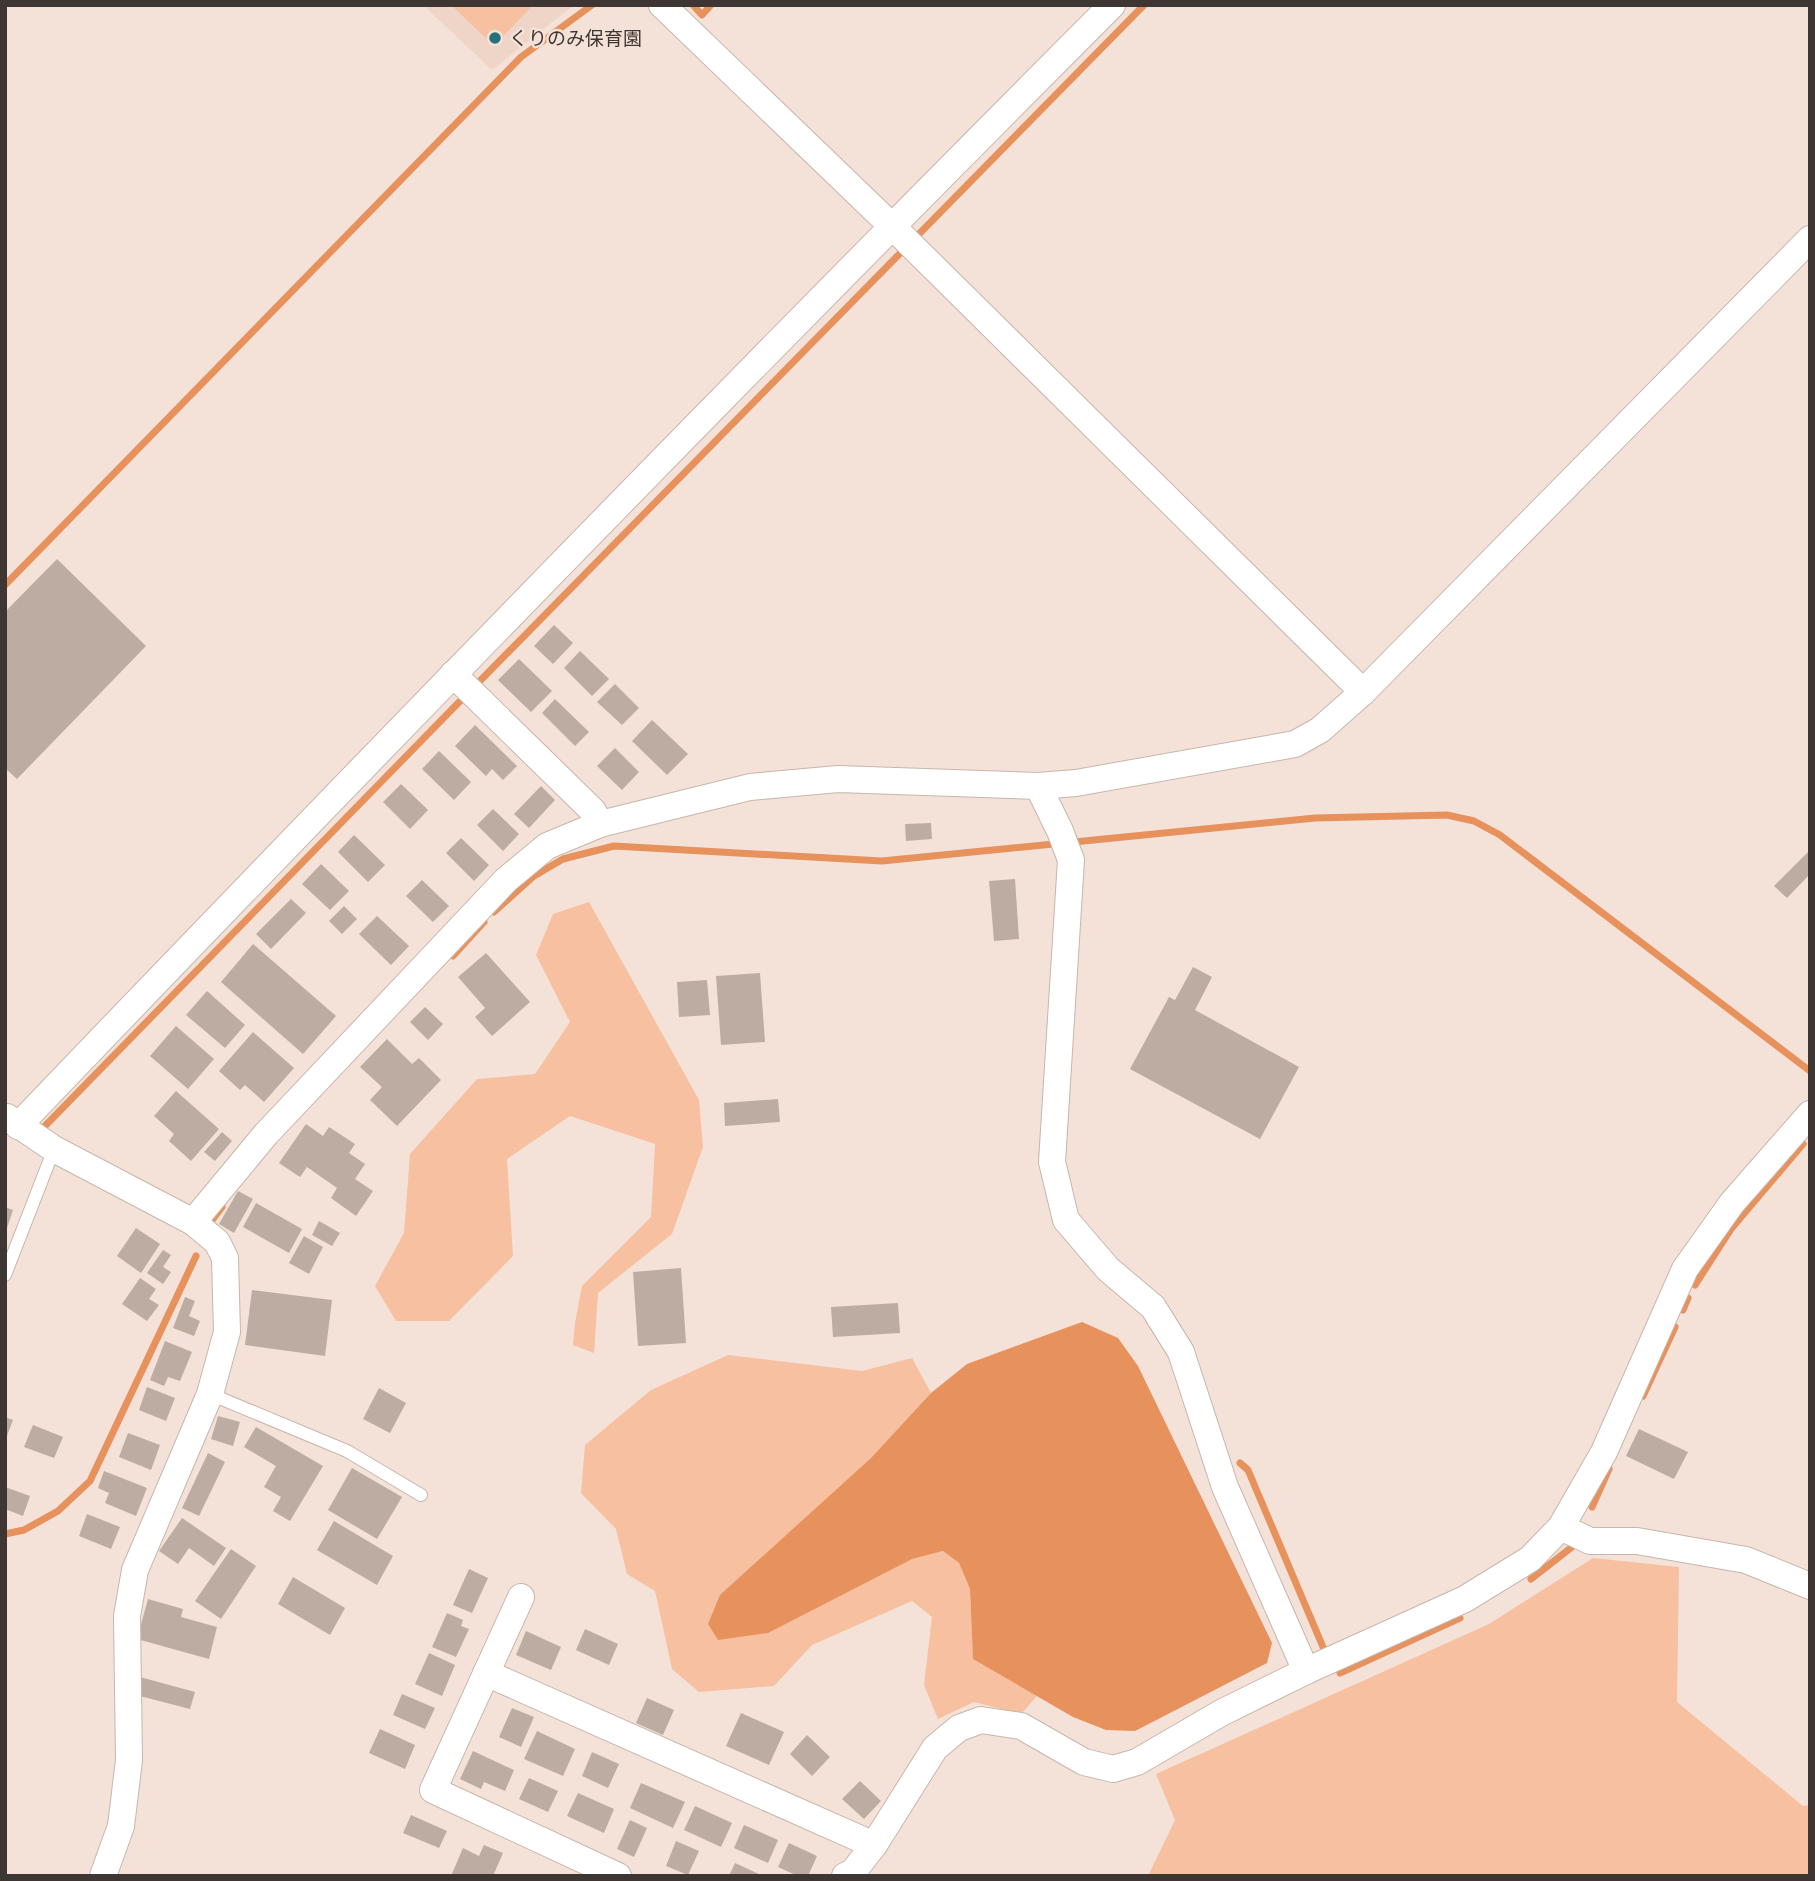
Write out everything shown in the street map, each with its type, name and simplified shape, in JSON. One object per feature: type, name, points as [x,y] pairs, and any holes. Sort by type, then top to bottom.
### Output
[{"type":"street","points":[[662,5],[903,237],[1363,692]]},
{"type":"street","points":[[103,1876],[121,1826],[129,1760],[127,1616],[135,1570],[210,1395],[227,1332],[225,1258],[217,1242],[193,1222],[54,1149],[12,1121],[453,674],[903,237],[1112,5]]},
{"type":"street","points":[[193,1222],[266,1134],[506,880],[547,846],[600,824],[750,788],[825,780],[1038,786],[1076,783],[1295,744],[1320,730],[1363,692],[1810,239]]},
{"type":"street","points":[[453,674],[593,811],[600,824]]},
{"type":"street","points":[[1038,786],[1071,860],[1052,1163],[1066,1220],[1108,1269],[1153,1307],[1181,1352],[1225,1487],[1306,1671]]},
{"type":"street","points":[[845,1876],[853,1871],[874,1845],[935,1748],[959,1728],[981,1720],[1021,1726],[1084,1762],[1113,1769],[1137,1762],[1221,1713],[1465,1599],[1530,1559],[1561,1527],[1604,1452],[1685,1269],[1732,1203],[1810,1114]]},
{"type":"street","points":[[1561,1527],[1590,1541],[1637,1541],[1746,1560],[1810,1586]]},
{"type":"street","points":[[521,1597],[433,1790],[618,1876]]},
{"type":"street","points":[[486,1673],[874,1845]]},
{"type":"lane","points":[[5,1275],[54,1149]]},
{"type":"lane","points":[[210,1395],[347,1451],[421,1495]]},
{"type":"shaded area","name":"くりのみ保育園","points":[[423,5],[574,5],[492,70]]},
{"type":"shaded area","points":[[451,5],[533,5],[494,46]]},
{"type":"shaded area","points":[[589,902],[699,1100],[703,1147],[672,1234],[598,1293],[594,1353],[573,1345],[582,1286],[651,1217],[655,1144],[570,1116],[507,1159],[513,1256],[449,1321],[396,1321],[375,1286],[404,1233],[410,1154],[477,1079],[535,1074],[570,1022],[536,955],[553,914]]},
{"type":"shaded area","points":[[1082,1322],[1118,1338],[1138,1366],[1272,1643],[1267,1663],[1135,1731],[1106,1730],[1073,1717],[973,1659],[970,1589],[959,1563],[943,1551],[912,1559],[768,1633],[718,1640],[708,1624],[720,1595],[870,1459],[931,1393],[967,1364]]},
{"type":"shaded area","points":[[728,1355],[862,1371],[912,1358],[931,1393],[870,1459],[912,1559],[943,1551],[959,1563],[970,1589],[973,1658],[1037,1696],[1021,1714],[974,1702],[938,1719],[924,1685],[932,1617],[912,1601],[812,1645],[774,1686],[699,1692],[672,1669],[655,1591],[627,1574],[616,1529],[581,1493],[585,1445],[651,1390]]},
{"type":"shaded area","points":[[1593,1558],[1679,1567],[1677,1702],[1803,1806],[1810,1805],[1810,1876],[1148,1876],[1175,1820],[1156,1774],[1489,1624]]},
{"type":"building","points":[[57,559],[146,646],[17,779],[5,768],[5,612]]},
{"type":"building","points":[[554,625],[573,643],[553,664],[534,646]]},
{"type":"building","points":[[580,651],[609,679],[592,696],[564,668]]},
{"type":"building","points":[[519,659],[552,691],[531,712],[498,680]]},
{"type":"building","points":[[615,684],[639,708],[622,725],[597,702]]},
{"type":"building","points":[[555,699],[589,732],[575,746],[542,713]]},
{"type":"building","points":[[652,720],[688,754],[667,775],[632,741]]},
{"type":"building","points":[[475,725],[517,766],[503,780],[492,769],[486,776],[455,746]]},
{"type":"building","points":[[615,748],[639,772],[622,790],[597,766]]},
{"type":"building","points":[[439,751],[471,782],[454,800],[422,769]]},
{"type":"building","points":[[401,784],[428,810],[410,829],[383,802]]},
{"type":"building","points":[[541,786],[555,800],[529,828],[514,814]]},
{"type":"building","points":[[493,809],[519,834],[503,851],[477,825]]},
{"type":"building","points":[[931,823],[932,839],[906,841],[905,824]]},
{"type":"building","points":[[354,835],[385,865],[368,882],[338,852]]},
{"type":"building","points":[[461,838],[489,865],[474,881],[446,853]]},
{"type":"building","points":[[1810,850],[1810,874],[1787,898],[1774,886]]},
{"type":"building","points":[[321,864],[349,891],[330,910],[302,884]]},
{"type":"building","points":[[1015,879],[1019,939],[994,941],[989,881]]},
{"type":"building","points":[[422,880],[449,906],[433,922],[406,896]]},
{"type":"building","points":[[291,899],[306,913],[271,949],[256,934]]},
{"type":"building","points":[[344,906],[357,919],[342,934],[329,921]]},
{"type":"building","points":[[377,916],[409,946],[391,965],[359,934]]},
{"type":"building","points":[[253,944],[336,1016],[303,1054],[221,982]]},
{"type":"building","points":[[486,953],[530,1002],[492,1036],[475,1017],[485,1008],[458,977]]},
{"type":"building","points":[[1193,967],[1212,977],[1195,1010],[1299,1067],[1260,1139],[1130,1069],[1169,997],[1175,1000]]},
{"type":"building","points":[[760,973],[765,1042],[721,1045],[716,976]]},
{"type":"building","points":[[707,980],[710,1015],[679,1017],[677,982]]},
{"type":"building","points":[[207,991],[245,1025],[225,1048],[186,1015]]},
{"type":"building","points":[[425,1007],[443,1024],[428,1040],[410,1022]]},
{"type":"building","points":[[176,1026],[214,1059],[188,1089],[150,1056]]},
{"type":"building","points":[[253,1032],[294,1068],[264,1102],[245,1085],[240,1090],[219,1071]]},
{"type":"building","points":[[387,1039],[412,1064],[419,1058],[441,1080],[397,1126],[370,1100],[382,1087],[360,1067]]},
{"type":"building","points":[[176,1091],[219,1129],[191,1161],[169,1141],[174,1134],[154,1116]]},
{"type":"building","points":[[778,1099],[780,1122],[725,1126],[724,1103]]},
{"type":"building","points":[[306,1124],[323,1136],[329,1127],[355,1144],[349,1153],[365,1164],[355,1179],[373,1191],[356,1216],[331,1198],[337,1188],[307,1167],[300,1177],[279,1163]]},
{"type":"building","points":[[222,1132],[232,1141],[215,1161],[204,1152]]},
{"type":"building","points":[[238,1191],[253,1199],[234,1233],[219,1224]]},
{"type":"building","points":[[256,1203],[302,1229],[289,1253],[243,1227]]},
{"type":"building","points":[[5,1207],[13,1210],[6,1231],[5,1231]]},
{"type":"building","points":[[319,1221],[340,1233],[332,1246],[312,1235]]},
{"type":"building","points":[[136,1228],[160,1244],[141,1273],[117,1256]]},
{"type":"building","points":[[304,1236],[323,1247],[309,1274],[289,1263]]},
{"type":"building","points":[[163,1250],[171,1255],[163,1267],[171,1272],[163,1284],[147,1273]]},
{"type":"building","points":[[681,1268],[686,1343],[638,1346],[633,1272]]},
{"type":"building","points":[[140,1278],[156,1289],[149,1299],[159,1305],[147,1321],[122,1304]]},
{"type":"building","points":[[252,1290],[332,1300],[325,1356],[245,1345]]},
{"type":"building","points":[[185,1297],[195,1301],[189,1316],[200,1321],[194,1336],[173,1328]]},
{"type":"building","points":[[898,1303],[900,1333],[833,1337],[831,1307]]},
{"type":"building","points":[[165,1341],[192,1352],[180,1381],[168,1377],[164,1386],[150,1380]]},
{"type":"building","points":[[147,1387],[175,1398],[166,1421],[139,1410]]},
{"type":"building","points":[[379,1388],[406,1403],[390,1433],[363,1419]]},
{"type":"building","points":[[218,1416],[240,1422],[233,1446],[211,1439]]},
{"type":"building","points":[[5,1417],[13,1420],[5,1441]]},
{"type":"building","points":[[33,1425],[63,1437],[54,1458],[24,1447]]},
{"type":"building","points":[[256,1427],[323,1466],[290,1521],[273,1511],[281,1497],[264,1487],[276,1466],[244,1447]]},
{"type":"building","points":[[1639,1429],[1688,1452],[1674,1479],[1626,1456]]},
{"type":"building","points":[[128,1433],[160,1445],[151,1470],[119,1457]]},
{"type":"building","points":[[208,1453],[225,1462],[199,1516],[182,1508]]},
{"type":"building","points":[[352,1468],[402,1497],[377,1539],[328,1510]]},
{"type":"building","points":[[104,1471],[147,1488],[136,1516],[105,1503],[109,1493],[98,1488]]},
{"type":"building","points":[[5,1487],[30,1496],[23,1516],[5,1509]]},
{"type":"building","points":[[87,1514],[120,1527],[111,1549],[79,1536]]},
{"type":"building","points":[[182,1518],[226,1548],[214,1566],[189,1548],[178,1564],[159,1551]]},
{"type":"building","points":[[334,1521],[393,1556],[377,1585],[317,1550]]},
{"type":"building","points":[[231,1549],[256,1566],[221,1619],[195,1601]]},
{"type":"building","points":[[469,1569],[488,1578],[472,1613],[453,1605]]},
{"type":"building","points":[[293,1577],[345,1608],[330,1635],[278,1604]]},
{"type":"building","points":[[148,1599],[183,1609],[181,1617],[217,1627],[209,1659],[137,1639]]},
{"type":"building","points":[[447,1613],[463,1620],[461,1626],[469,1629],[456,1657],[432,1647]]},
{"type":"building","points":[[585,1629],[618,1644],[609,1665],[576,1650]]},
{"type":"building","points":[[526,1631],[561,1647],[551,1670],[516,1655]]},
{"type":"building","points":[[429,1653],[455,1665],[442,1696],[415,1684]]},
{"type":"building","points":[[140,1677],[195,1692],[190,1709],[136,1695]]},
{"type":"building","points":[[402,1694],[435,1708],[425,1729],[393,1715]]},
{"type":"building","points":[[647,1698],[674,1710],[663,1735],[636,1723]]},
{"type":"building","points":[[512,1708],[534,1717],[521,1747],[499,1737]]},
{"type":"building","points":[[741,1713],[784,1732],[769,1765],[726,1746]]},
{"type":"building","points":[[380,1729],[415,1745],[405,1769],[369,1753]]},
{"type":"building","points":[[537,1731],[575,1749],[563,1776],[524,1759]]},
{"type":"building","points":[[807,1735],[830,1757],[812,1776],[790,1754]]},
{"type":"building","points":[[473,1751],[514,1770],[505,1791],[484,1782],[481,1789],[460,1779]]},
{"type":"building","points":[[592,1752],[619,1764],[608,1788],[582,1776]]},
{"type":"building","points":[[529,1778],[558,1791],[548,1812],[519,1799]]},
{"type":"building","points":[[860,1781],[881,1801],[864,1819],[842,1799]]},
{"type":"building","points":[[641,1783],[685,1802],[673,1828],[630,1808]]},
{"type":"building","points":[[578,1793],[614,1809],[604,1833],[567,1816]]},
{"type":"building","points":[[695,1806],[732,1823],[721,1847],[684,1830]]},
{"type":"building","points":[[411,1815],[447,1831],[439,1848],[403,1833]]},
{"type":"building","points":[[630,1820],[647,1828],[634,1857],[617,1849]]},
{"type":"building","points":[[744,1825],[778,1840],[768,1863],[734,1848]]},
{"type":"building","points":[[676,1841],[699,1851],[688,1875],[666,1866]]},
{"type":"building","points":[[789,1843],[817,1856],[808,1876],[798,1876],[778,1867]]},
{"type":"building","points":[[484,1845],[503,1853],[493,1876],[451,1876],[463,1848],[479,1856]]},
{"type":"building","points":[[735,1863],[763,1876],[729,1876]]},
{"type":"waterway","points":[[5,585],[521,57],[592,5]]},
{"type":"waterway","points":[[693,5],[702,15],[711,5]]},
{"type":"waterway","points":[[474,687],[1144,5]]},
{"type":"waterway","points":[[45,1126],[465,696]]},
{"type":"waterway","points":[[494,912],[534,876],[563,859],[614,846],[882,861],[1315,818],[1447,815],[1474,821],[1500,835],[1810,1071]]},
{"type":"waterway","points":[[453,956],[484,922]]},
{"type":"waterway","points":[[1695,1285],[1731,1229],[1803,1144]]},
{"type":"waterway","points":[[210,1223],[222,1207]]},
{"type":"waterway","points":[[5,1534],[24,1530],[58,1511],[90,1481],[196,1256]]},
{"type":"waterway","points":[[1683,1310],[1688,1298]]},
{"type":"waterway","points":[[1643,1396],[1675,1327]]},
{"type":"waterway","points":[[1240,1463],[1248,1470],[1323,1647]]},
{"type":"waterway","points":[[1592,1507],[1609,1469]]},
{"type":"waterway","points":[[1531,1579],[1572,1547]]},
{"type":"waterway","points":[[1340,1673],[1460,1618]]},
{"type":"place","name":"くりのみ保育園","points":[[495,38]]}]
